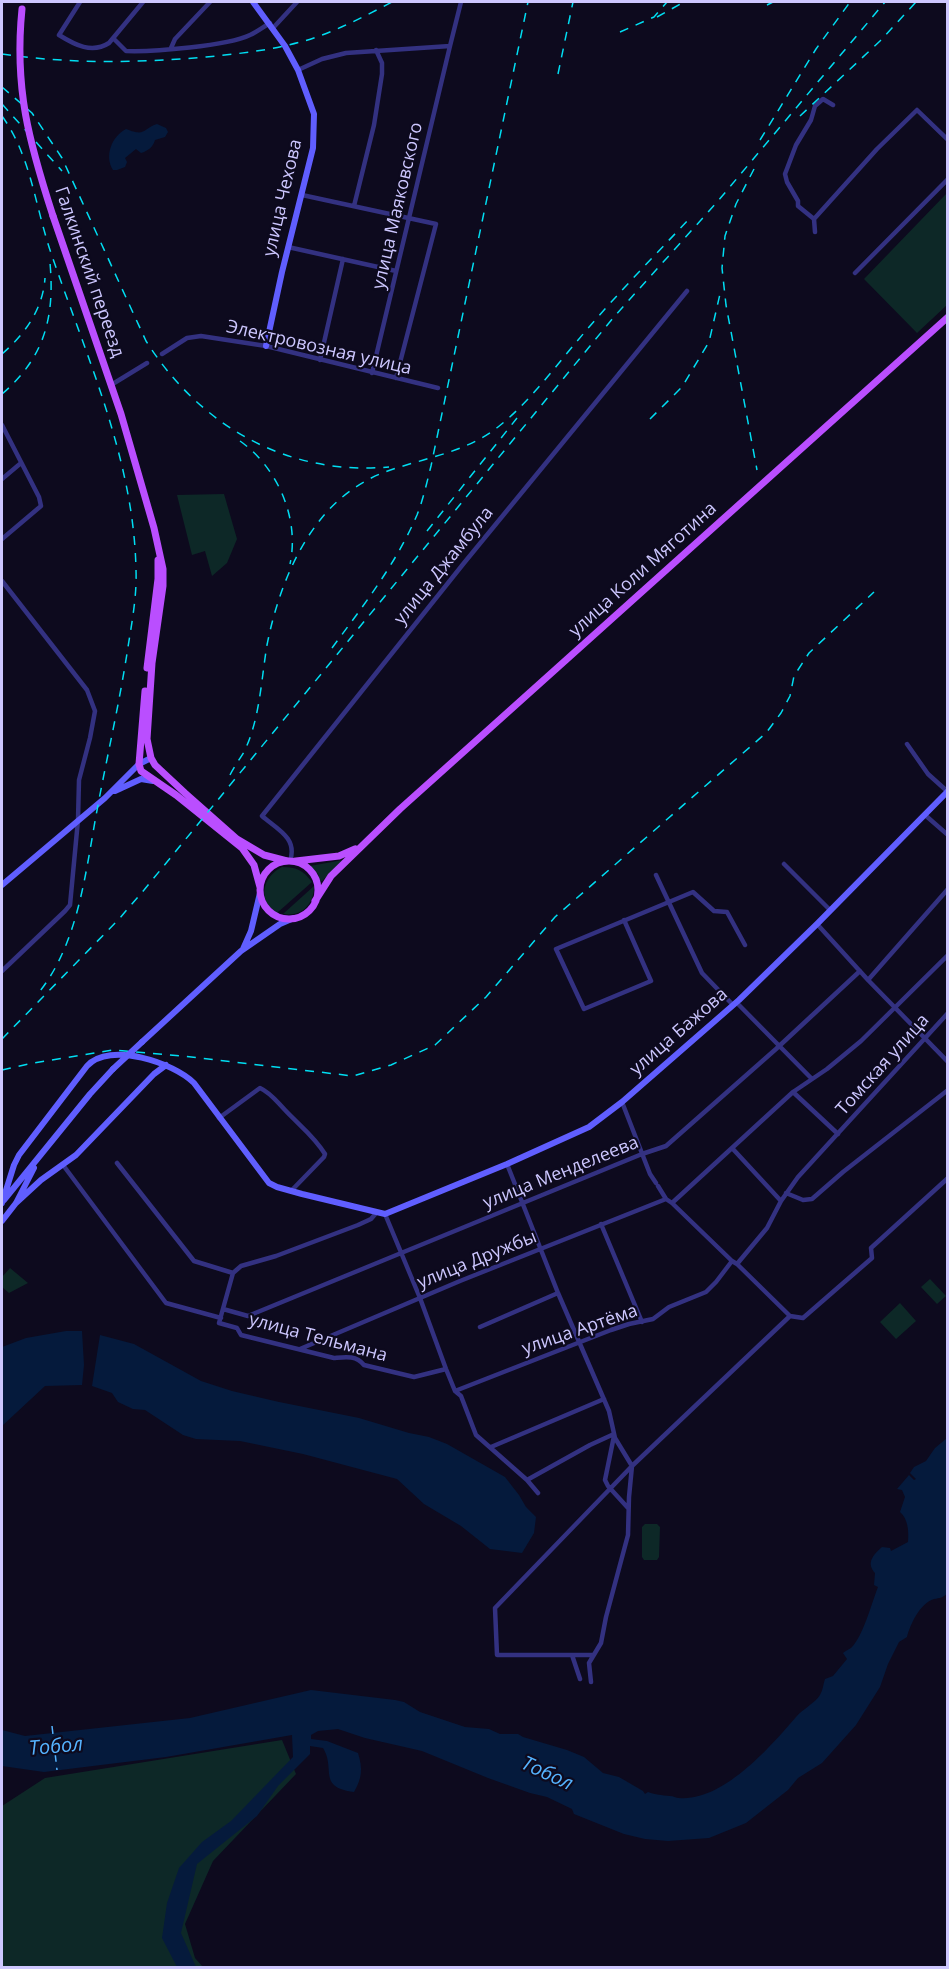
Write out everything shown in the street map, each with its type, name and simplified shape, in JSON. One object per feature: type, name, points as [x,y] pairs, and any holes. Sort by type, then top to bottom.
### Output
[{"type":"main road","name":"улица Чехова","points":[[253,2],[272,25],[298,70],[314,114],[313,148],[266,346]]},
{"type":"main road","name":"Галкинский переезд","points":[[22,5],[19,52],[22,99],[32,146],[53,216],[111,385],[147,502],[163,569],[149,702],[147,739],[152,759]]},
{"type":"main road","name":"улица Коли Мяготина","points":[[315,901],[328,879],[360,846],[689,547],[948,316]]},
{"type":"main road","name":"Галкинский переезд","points":[[136,767],[141,753],[149,650],[158,579],[158,549]]},
{"type":"main road","points":[[2,885],[105,798],[136,767],[152,759],[155,765],[184,793],[237,839],[264,855],[307,867],[313,874],[318,887],[315,901],[306,912],[280,924],[241,951],[113,1069],[2,1203]]},
{"type":"main road","points":[[136,767],[242,848],[254,865],[265,905],[273,913],[283,918],[294,918]]},
{"type":"main road","points":[[105,798],[129,783],[141,779],[159,783]]},
{"type":"main road","name":"улица Бажова","points":[[385,1214],[507,1164],[589,1127],[622,1102],[735,1003],[817,924],[947,792]]},
{"type":"main road","name":"улица Коли Мяготина","points":[[290,861],[339,856],[360,846]]},
{"type":"main road","points":[[241,951],[251,931],[263,876],[271,867],[290,861]]},
{"type":"main road","points":[[2,1203],[16,1160],[91,1062],[101,1057],[120,1056],[146,1059],[166,1065],[188,1077],[269,1182],[277,1187],[385,1214]]},
{"type":"main road","points":[[16,1203],[82,1150],[154,1074],[166,1065]]},
{"type":"main road","points":[[39,1158],[39,1169],[42,1173],[55,1170]]},
{"type":"main road","points":[[2,1221],[16,1203],[39,1158]]},
{"type":"street","points":[[80,2],[59,35],[75,45],[90,48],[102,47],[113,38],[143,2]]},
{"type":"street","points":[[171,48],[174,41],[210,2]]},
{"type":"street","points":[[113,38],[126,51],[229,41],[249,36],[272,25],[297,2]]},
{"type":"street","name":"улица Маяковского","points":[[372,373],[461,2]]},
{"type":"street","points":[[298,70],[322,59],[346,53],[450,46]]},
{"type":"street","points":[[354,206],[374,125],[382,74],[382,63],[376,50]]},
{"type":"street","points":[[814,219],[798,206],[798,201],[785,174],[796,145],[811,120],[815,106],[822,99],[833,105]]},
{"type":"street","points":[[815,232],[814,219],[877,149],[917,110],[948,140]]},
{"type":"street","points":[[855,273],[948,179]]},
{"type":"street","points":[[302,195],[436,224],[396,378]]},
{"type":"street","points":[[288,247],[396,271]]},
{"type":"street","points":[[320,360],[343,259]]},
{"type":"street","name":"улица Джамбула","points":[[290,861],[293,850],[290,841],[262,816],[457,572],[687,291]]},
{"type":"street","name":"Электровозная улица","points":[[162,354],[193,336],[266,346],[438,388]]},
{"type":"street","points":[[111,385],[147,363]]},
{"type":"street","points":[[2,425],[41,506],[2,539]]},
{"type":"street","points":[[2,479],[21,463]]},
{"type":"street","points":[[2,581],[87,690],[95,711],[79,780],[78,820],[69,907],[2,971]]},
{"type":"street","points":[[907,744],[928,774],[947,792]]},
{"type":"street","points":[[925,815],[948,835]]},
{"type":"street","points":[[784,864],[830,910]]},
{"type":"street","points":[[656,875],[702,973],[780,1046],[811,1080]]},
{"type":"street","points":[[868,980],[948,889]]},
{"type":"street","points":[[624,920],[651,981],[584,1009],[556,949],[624,920],[693,892],[714,911],[727,912],[745,945]]},
{"type":"street","points":[[817,924],[948,1062]]},
{"type":"street","points":[[672,1203],[793,1092],[861,1041],[948,955]]},
{"type":"street","name":"улица Менделеева","points":[[224,1309],[248,1316],[666,1146],[780,1046],[860,971]]},
{"type":"street","name":"Томская улица","points":[[838,1134],[948,1013]]},
{"type":"street","points":[[219,1118],[260,1088],[269,1092],[307,1130],[325,1154],[291,1191]]},
{"type":"street","points":[[786,1193],[803,1200],[812,1199],[948,1090]]},
{"type":"street","points":[[793,1092],[838,1134]]},
{"type":"street","points":[[622,1102],[642,1154],[666,1199],[790,1316],[803,1318],[872,1258],[871,1248],[948,1178]]},
{"type":"street","name":"улица Артёма","points":[[455,1391],[629,1324],[653,1319],[680,1302],[706,1292],[767,1228],[781,1201],[798,1177],[838,1134]]},
{"type":"street","points":[[732,1148],[781,1201]]},
{"type":"street","points":[[117,1163],[194,1261],[233,1273]]},
{"type":"street","points":[[507,1164],[612,1420],[614,1434],[605,1476],[606,1482],[628,1508]]},
{"type":"street","name":"улица Тельмана","points":[[63,1165],[166,1303],[220,1320],[237,1328],[241,1335],[334,1358],[347,1356],[360,1359],[363,1365],[414,1377],[446,1369]]},
{"type":"street","points":[[939,1184],[948,1172]]},
{"type":"street","name":"улица Дружбы","points":[[300,1350],[540,1248],[666,1199]]},
{"type":"street","points":[[220,1320],[233,1273],[242,1266],[276,1256],[358,1225],[371,1219],[376,1212]]},
{"type":"street","points":[[385,1214],[455,1391],[461,1396],[476,1435],[527,1480],[538,1493]]},
{"type":"street","points":[[601,1224],[642,1322]]},
{"type":"street","points":[[480,1327],[558,1293]]},
{"type":"street","points":[[593,1655],[497,1655],[495,1608],[632,1466],[790,1316]]},
{"type":"street","points":[[491,1447],[604,1399]]},
{"type":"street","points":[[591,1682],[589,1663],[601,1643],[628,1535],[632,1466],[614,1434]]},
{"type":"street","points":[[527,1480],[614,1434]]},
{"type":"street","points":[[572,1655],[580,1679]]},
{"type":"green space","points":[[947,193],[947,305],[917,333],[864,279]]},
{"type":"green space","points":[[224,494],[237,539],[227,563],[212,576],[205,551],[192,555],[177,495]]},
{"type":"green space","points":[[343,860],[322,881],[310,866]]},
{"type":"green space","points":[[282,867],[299,870],[312,882],[277,913],[267,902],[264,889],[270,877]]},
{"type":"green space","points":[[314,886],[312,899],[305,908],[295,914],[283,914]]},
{"type":"green space","points":[[10,1268],[28,1283],[9,1293],[2,1287],[2,1277]]},
{"type":"green space","points":[[930,1279],[946,1296],[937,1304],[921,1287]]},
{"type":"green space","points":[[900,1303],[916,1321],[896,1339],[880,1322]]},
{"type":"green space","points":[[645,1524],[657,1524],[660,1527],[657,1560],[644,1560],[642,1557],[642,1527]]},
{"type":"green space","points":[[282,1740],[296,1774],[213,1861],[185,1924],[195,1958],[203,1967],[2,1968],[2,1806],[45,1778]]},
{"type":"water","points":[[157,124],[166,128],[168,132],[165,137],[155,140],[152,147],[144,152],[141,153],[136,149],[125,158],[127,162],[125,167],[113,170],[109,153],[117,136],[126,129],[141,132]]},
{"type":"water","points":[[66,1331],[82,1331],[84,1365],[82,1385],[45,1386],[2,1426],[2,1347],[26,1338]]},
{"type":"water","points":[[100,1335],[134,1344],[201,1381],[232,1391],[359,1418],[447,1444],[505,1477],[536,1517],[534,1533],[522,1553],[490,1549],[461,1526],[424,1504],[397,1479],[303,1454],[240,1441],[196,1439],[183,1435],[145,1410],[133,1409],[118,1402],[112,1393],[92,1386]]},
{"type":"water","name":"Тобол","points":[[947,1438],[947,1594],[929,1601],[920,1610],[907,1637],[899,1642],[880,1687],[856,1725],[822,1763],[798,1778],[788,1790],[746,1823],[709,1838],[668,1841],[624,1834],[574,1814],[572,1809],[547,1797],[488,1778],[422,1751],[365,1738],[338,1729],[318,1731],[311,1735],[311,1739],[327,1741],[358,1753],[361,1773],[354,1792],[335,1786],[331,1781],[327,1756],[323,1748],[310,1746],[310,1754],[278,1786],[257,1816],[197,1864],[181,1933],[196,1967],[177,1967],[162,1938],[167,1903],[179,1868],[202,1842],[231,1821],[293,1757],[292,1735],[166,1757],[44,1772],[2,1766],[2,1730],[25,1736],[190,1718],[311,1690],[404,1702],[420,1712],[465,1727],[489,1729],[500,1734],[518,1734],[567,1750],[584,1757],[603,1773],[619,1777],[645,1794],[648,1792],[679,1798],[696,1797],[729,1782],[745,1770],[799,1714],[818,1698],[825,1679],[833,1676],[847,1659],[843,1653],[851,1648],[859,1636],[878,1587],[874,1585],[875,1573],[871,1566],[872,1559],[882,1547],[890,1548],[891,1551],[908,1542],[905,1518],[900,1512],[905,1497],[902,1490],[897,1489],[909,1475],[914,1480],[916,1479],[910,1473],[914,1467],[926,1461],[935,1448]]},
{"type":"ferry route","points":[[52,1726],[57,1770]]},
{"type":"railway","points":[[2,54],[53,60],[129,61],[250,52],[294,44],[322,35],[392,2]]},
{"type":"railway","points":[[332,648],[389,568],[409,533],[421,503],[431,466],[528,2]]},
{"type":"railway","points":[[558,74],[573,2]]},
{"type":"railway","points":[[620,32],[654,17],[667,2]]},
{"type":"railway","points":[[657,17],[684,2]]},
{"type":"railway","points":[[767,5],[773,2]]},
{"type":"railway","points":[[760,140],[816,49],[850,2]]},
{"type":"railway","points":[[2,1039],[119,919],[144,890],[613,318],[718,201],[885,2]]},
{"type":"railway","points":[[800,116],[880,41],[916,2]]},
{"type":"railway","points":[[2,87],[32,113],[62,158],[146,341],[192,398],[220,421],[249,439],[282,454],[316,463],[351,468],[389,467]]},
{"type":"railway","points":[[2,104],[62,171]]},
{"type":"railway","points":[[2,116],[20,148],[45,235],[106,408],[127,488],[136,570],[134,608],[125,667],[80,902],[64,949],[40,991]]},
{"type":"railway","points":[[754,169],[736,204],[725,236],[722,268],[726,305],[757,470]]},
{"type":"railway","points":[[230,775],[244,752],[254,726],[267,645],[279,598],[299,551],[324,516],[347,493],[365,481],[399,467],[458,449],[498,427],[533,394],[584,333],[692,216]]},
{"type":"railway","points":[[2,394],[28,366],[44,336],[51,302],[50,263]]},
{"type":"railway","points":[[2,354],[18,338],[37,310],[45,278]]},
{"type":"railway","points":[[650,419],[682,387],[709,342],[720,294]]},
{"type":"railway","points":[[427,531],[517,418]]},
{"type":"railway","points":[[240,441],[265,465],[283,495],[292,529],[290,564]]},
{"type":"railway","points":[[2,1070],[113,1050],[353,1076],[391,1065],[435,1045],[486,997],[555,917],[766,733],[781,713],[790,696],[794,676],[809,653],[874,592]]}]
